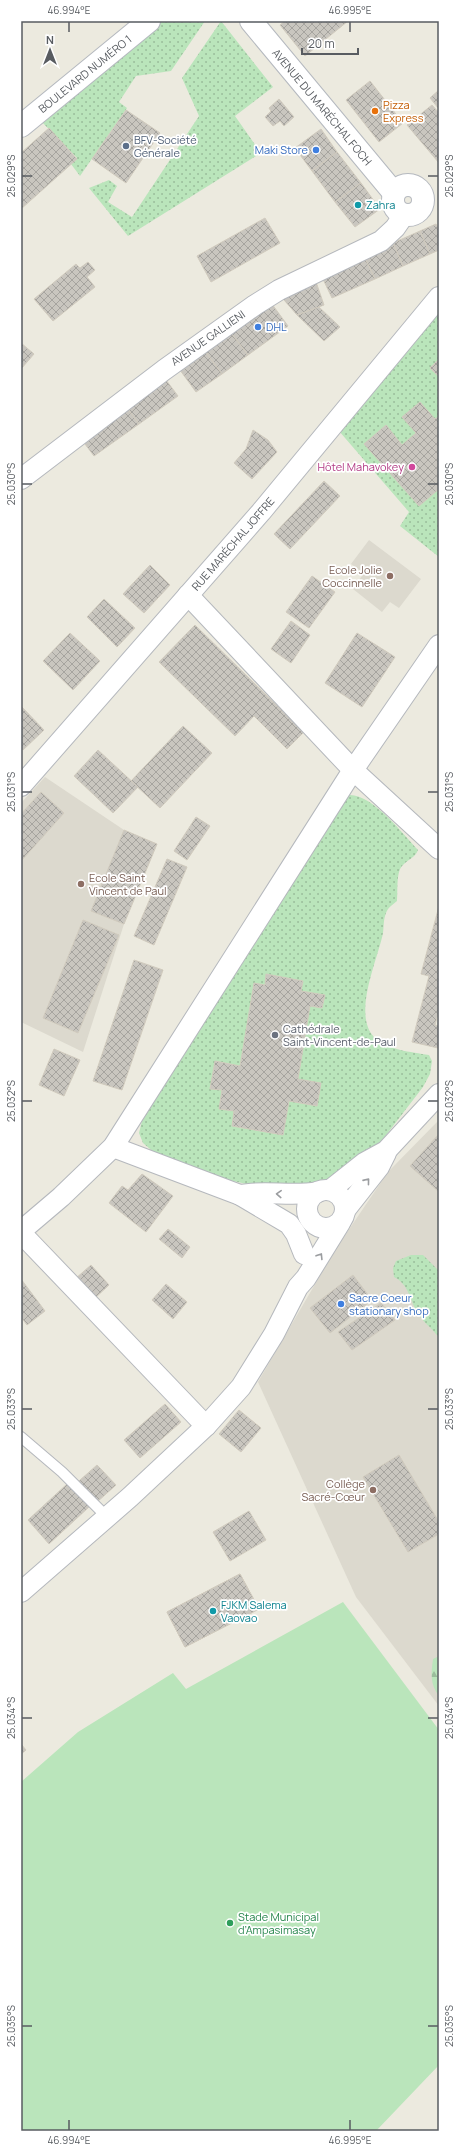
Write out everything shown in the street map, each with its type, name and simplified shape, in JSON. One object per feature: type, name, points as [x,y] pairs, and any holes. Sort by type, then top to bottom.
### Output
[{"type":"main road","name":"BOULEVARD NUMÉRO 1","points":[[21,126],[149,21]]},
{"type":"main road","name":"AVENUE DU MARÉCHAL FOCH","points":[[251,21],[394,193]]},
{"type":"main road","points":[[411,185],[431,198],[421,209],[409,215],[400,213],[394,206],[394,193],[401,186],[411,185]]},
{"type":"street","name":"AVENUE GALLIENI","points":[[21,479],[158,374],[255,305],[279,290],[381,241],[395,228],[404,215]]},
{"type":"street","name":"RUE MARÉCHAL JOFFRE","points":[[21,786],[261,512],[439,297]]},
{"type":"street","points":[[188,595],[353,770],[439,849]]},
{"type":"street","points":[[206,1426],[21,1232],[61,1197],[113,1147],[353,770],[439,646]]},
{"type":"street","points":[[298,1287],[298,1275],[304,1254],[310,1220],[307,1206],[313,1195],[324,1191],[364,1163],[386,1151],[439,1094]]},
{"type":"street","points":[[113,1147],[240,1195],[289,1224],[296,1234],[304,1254]]},
{"type":"street","points":[[21,1592],[206,1426],[241,1387],[274,1334],[298,1287],[306,1278],[343,1216],[384,1160],[386,1151]]},
{"type":"street","points":[[240,1195],[252,1192],[300,1195],[324,1191],[341,1197],[343,1216]]},
{"type":"street","points":[[275,1215],[310,1220],[325,1229],[343,1216]]},
{"type":"lane","points":[[21,1437],[62,1472],[106,1516]]},
{"type":"shaded area","name":"Ecole Jolie Coccinnelle","points":[[369,540],[421,579],[399,608],[390,602],[382,612],[353,589],[364,573],[351,564]]},
{"type":"shaded area","name":"Ecole Saint Vincent de Paul","points":[[45,777],[124,830],[157,844],[124,924],[83,1052],[21,1022],[21,803]]},
{"type":"shaded area","name":"Collège Sacré-Cœur","points":[[439,1120],[439,1706],[356,1597],[258,1382],[335,1250],[388,1172]]},
{"type":"green space","points":[[161,21],[205,21],[171,71],[136,76],[119,102],[127,108],[80,176],[71,164],[77,158],[39,119]]},
{"type":"green space","points":[[221,21],[273,87],[235,116],[261,153],[128,236],[89,188],[109,180],[117,186],[108,202],[132,217],[199,116],[182,78]]},
{"type":"green space","points":[[439,312],[439,557],[400,526],[409,512],[339,431]]},
{"type":"green space","points":[[350,795],[368,801],[378,808],[418,850],[415,855],[400,869],[397,901],[389,908],[385,915],[383,933],[368,986],[365,1015],[368,1027],[374,1037],[379,1041],[392,1048],[429,1055],[432,1061],[430,1074],[423,1087],[380,1143],[334,1178],[309,1185],[261,1187],[219,1178],[157,1155],[143,1143],[139,1133],[142,1121],[339,804]]},
{"type":"green space","points":[[411,1255],[423,1255],[439,1271],[439,1338],[418,1314],[406,1288],[394,1277],[393,1268],[396,1261]]},
{"type":"green space","name":"Stade Municipal d’Ampasimasay","points":[[343,1602],[439,1730],[439,2065],[376,2131],[21,2131],[21,1782],[78,1732],[173,1673],[186,1689]]},
{"type":"green space","points":[[439,1656],[439,1696],[434,1688],[432,1674],[433,1659]]},
{"type":"building","points":[[285,21],[348,21],[305,56],[280,25]]},
{"type":"building","name":"Pizza Express","points":[[370,81],[403,123],[379,142],[346,100]]},
{"type":"building","points":[[439,90],[439,109],[430,98]]},
{"type":"building","points":[[279,99],[294,117],[284,126],[280,121],[273,126],[265,117],[271,111],[269,108]]},
{"type":"building","points":[[432,105],[439,113],[439,163],[407,125]]},
{"type":"building","name":"BFV-Société Générale","points":[[126,110],[160,133],[126,183],[92,159]]},
{"type":"building","points":[[49,128],[77,159],[21,209],[21,153]]},
{"type":"building","name":"Maki Store","points":[[321,129],[337,152],[312,171],[295,148]]},
{"type":"building","points":[[337,152],[361,183],[335,202],[312,171]]},
{"type":"building","name":"Zahra","points":[[361,183],[380,209],[355,227],[335,202]]},
{"type":"building","points":[[265,218],[280,243],[211,282],[197,256]]},
{"type":"building","points":[[436,224],[439,230],[439,250],[430,254],[420,231]]},
{"type":"building","points":[[420,231],[430,254],[403,266],[393,243]]},
{"type":"building","points":[[393,243],[403,266],[375,279],[364,256]]},
{"type":"building","points":[[364,256],[375,279],[332,298],[321,275]]},
{"type":"building","points":[[88,262],[95,270],[87,277],[95,287],[53,321],[34,299],[76,264],[80,268]]},
{"type":"building","points":[[315,279],[324,305],[297,315],[278,293]]},
{"type":"building","name":"DHL","points":[[269,300],[288,326],[248,355],[228,329]]},
{"type":"building","points":[[319,307],[340,327],[324,341],[297,315]]},
{"type":"building","points":[[228,329],[248,355],[222,374],[202,347]]},
{"type":"building","points":[[21,343],[34,354],[21,369]]},
{"type":"building","points":[[202,347],[222,374],[196,392],[177,366]]},
{"type":"building","points":[[439,359],[439,377],[430,368]]},
{"type":"building","points":[[163,376],[178,396],[139,424],[124,404]]},
{"type":"building","name":"Hôtel Mahavokey","points":[[420,402],[435,419],[439,416],[439,489],[419,506],[364,444],[386,425],[402,445],[416,433],[402,417]]},
{"type":"building","points":[[124,404],[139,424],[94,456],[79,436]]},
{"type":"building","points":[[253,430],[268,440],[277,452],[252,479],[234,463],[246,449]]},
{"type":"building","points":[[324,481],[340,496],[290,549],[274,534]]},
{"type":"building","points":[[150,565],[170,585],[144,613],[123,594]]},
{"type":"building","points":[[312,576],[335,592],[309,628],[286,612]]},
{"type":"building","points":[[104,599],[135,628],[117,647],[87,617]]},
{"type":"building","points":[[291,621],[310,635],[291,663],[271,649]]},
{"type":"building","points":[[195,625],[304,732],[287,749],[254,716],[235,736],[159,662]]},
{"type":"building","points":[[70,633],[100,661],[73,690],[43,661]]},
{"type":"building","points":[[357,633],[395,657],[362,707],[325,683]]},
{"type":"building","points":[[21,706],[44,730],[23,750],[21,748]]},
{"type":"building","points":[[183,726],[212,753],[160,808],[131,781]]},
{"type":"building","points":[[98,750],[138,787],[113,813],[74,776]]},
{"type":"building","points":[[41,792],[64,813],[22,860],[21,814]]},
{"type":"building","points":[[196,817],[210,826],[187,860],[174,851]]},
{"type":"building","points":[[124,830],[157,844],[124,924],[91,911]]},
{"type":"building","points":[[167,859],[187,867],[154,945],[134,936]]},
{"type":"building","points":[[439,906],[439,1010],[435,1025],[439,1026],[438,1048],[412,1042],[429,976],[421,974]]},
{"type":"building","points":[[83,920],[119,935],[78,1033],[43,1018]]},
{"type":"building","points":[[134,960],[163,970],[122,1090],[93,1081]]},
{"type":"building","name":"Cathédrale Saint-Vincent-de-Paul","points":[[266,974],[303,981],[301,991],[325,995],[322,1008],[310,1006],[298,1079],[321,1083],[317,1106],[289,1101],[283,1135],[232,1126],[234,1111],[219,1109],[222,1090],[210,1089],[215,1061],[240,1066],[254,983],[265,985]]},
{"type":"building","points":[[54,1049],[80,1060],[64,1096],[39,1085]]},
{"type":"building","points":[[438,1135],[439,1137],[439,1192],[410,1166]]},
{"type":"building","points":[[142,1174],[173,1196],[146,1232],[109,1203],[122,1186],[128,1190]]},
{"type":"building","points":[[168,1229],[190,1247],[182,1258],[159,1239]]},
{"type":"building","points":[[91,1265],[109,1285],[94,1299],[75,1279]]},
{"type":"building","name":"Sacre Coeur stationary shop","points":[[353,1275],[372,1300],[330,1333],[310,1308]]},
{"type":"building","points":[[21,1279],[45,1311],[27,1325],[21,1317]]},
{"type":"building","points":[[166,1284],[187,1302],[173,1319],[152,1300]]},
{"type":"building","points":[[381,1303],[395,1320],[352,1350],[338,1332]]},
{"type":"building","points":[[165,1404],[181,1422],[140,1458],[124,1440]]},
{"type":"building","points":[[239,1410],[261,1428],[241,1452],[219,1434]]},
{"type":"building","points":[[399,1455],[439,1522],[439,1534],[408,1552],[363,1477]]},
{"type":"building","points":[[97,1465],[116,1485],[97,1502],[79,1481]]},
{"type":"building","points":[[67,1484],[89,1507],[49,1544],[28,1520]]},
{"type":"building","points":[[249,1511],[266,1540],[230,1561],[213,1532]]},
{"type":"building","name":"FJKM Salema Vaovao","points":[[240,1574],[259,1609],[185,1647],[167,1612]]},
{"type":"building","name":"FJKM Salema Vaovao","points":[[240,1574],[259,1609],[185,1647],[167,1612]]},
{"type":"building","points":[[21,1744],[26,1750],[21,1754]]},
{"type":"place","name":"Pizza Express","points":[[375,111]]},
{"type":"place","name":"BFV-Société Générale","points":[[126,146]]},
{"type":"place","name":"Maki Store","points":[[316,150]]},
{"type":"place","name":"Zahra","points":[[358,205]]},
{"type":"place","name":"DHL","points":[[258,327]]},
{"type":"place","name":"Hôtel Mahavokey","points":[[412,467]]},
{"type":"place","name":"Ecole Jolie Coccinnelle","points":[[390,576]]},
{"type":"place","name":"Ecole Saint Vincent de Paul","points":[[81,884]]},
{"type":"place","name":"Cathédrale Saint-Vincent-de-Paul","points":[[275,1035]]},
{"type":"place","name":"Sacre Coeur stationary shop","points":[[341,1304]]},
{"type":"place","name":"Collège Sacré-Cœur","points":[[373,1490]]},
{"type":"place","name":"FJKM Salema Vaovao","points":[[213,1611]]},
{"type":"place","name":"Stade Municipal d’Ampasimasay","points":[[230,1923]]}]
